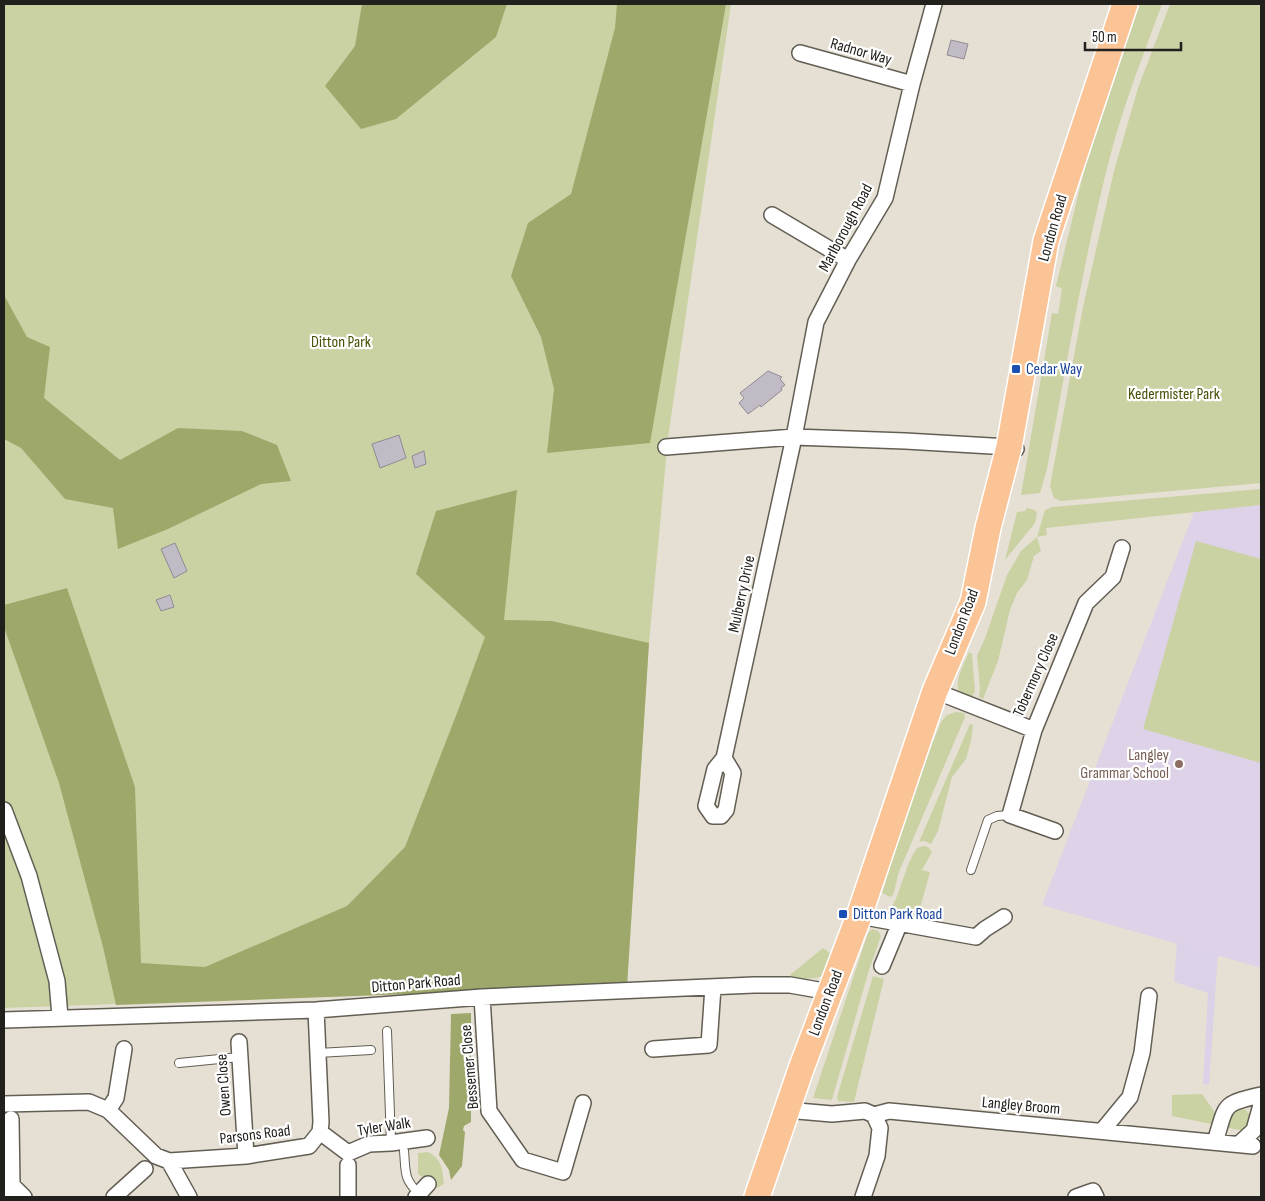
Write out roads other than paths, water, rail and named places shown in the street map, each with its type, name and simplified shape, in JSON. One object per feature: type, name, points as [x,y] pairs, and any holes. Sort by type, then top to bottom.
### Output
[{"type":"main road","name":"London Road","points":[[757,1197],[786,1110],[859,916],[935,691],[1005,528],[1014,448],[1032,390],[1024,360],[1046,241],[1125,4]]},
{"type":"street","name":"Marlborough Road","points":[[794,437],[816,322],[848,260],[885,198],[912,84],[934,4]]},
{"type":"street","name":"Radnor Way","points":[[800,53],[912,84]]},
{"type":"street","points":[[772,215],[848,260]]},
{"type":"street","points":[[666,447],[794,437],[904,440],[1014,448]]},
{"type":"street","name":"Mulberry Drive","points":[[724,758],[794,437]]},
{"type":"street","name":"Tobermory Close","points":[[935,691],[1034,730],[1086,603],[1113,576],[1122,548]]},
{"type":"street","points":[[1034,730],[1010,815],[1055,831]]},
{"type":"street","points":[[4,810],[28,876],[57,981],[60,1017]]},
{"type":"street","points":[[859,916],[898,925],[976,938],[985,929],[1004,917]]},
{"type":"street","points":[[882,966],[898,925]]},
{"type":"street","name":"Ditton Park Road","points":[[4,1020],[316,1010],[482,996],[754,985],[790,985],[830,992]]},
{"type":"street","points":[[653,1049],[709,1045],[713,987]]},
{"type":"street","name":"Bessemer Close","points":[[482,996],[489,1111],[523,1160],[563,1172],[583,1103]]},
{"type":"street","points":[[1102,1131],[1130,1097],[1142,1053],[1149,996]]},
{"type":"street","points":[[316,1010],[320,1132],[348,1159],[348,1197]]},
{"type":"street","points":[[108,1110],[116,1098],[124,1049]]},
{"type":"street","name":"Owen Close","points":[[239,1049],[246,1156]]},
{"type":"street","points":[[1215,1142],[1226,1108],[1235,1100],[1261,1095]]},
{"type":"street","points":[[4,1104],[90,1102],[108,1110],[163,1158],[189,1197]]},
{"type":"street","name":"Langley Broom","points":[[786,1110],[832,1114],[865,1111],[874,1115],[889,1111],[1246,1145],[1254,1130],[1261,1105]]},
{"type":"street","points":[[863,1197],[877,1156],[880,1128],[874,1115]]},
{"type":"street","points":[[11,1120],[8,1189],[24,1197]]},
{"type":"street","name":"Parsons Road","points":[[163,1158],[246,1156],[309,1146],[320,1132]]},
{"type":"street","name":"Tyler Walk","points":[[348,1159],[369,1144],[397,1147],[427,1138]]},
{"type":"street","points":[[114,1197],[145,1169]]},
{"type":"street","points":[[1076,1197],[1093,1191],[1096,1197]]},
{"type":"lane","points":[[971,870],[988,820],[997,816],[1010,815]]},
{"type":"lane","points":[[387,1031],[397,1147],[409,1184],[421,1192]]},
{"type":"lane","points":[[179,1062],[239,1049]]},
{"type":"lane","points":[[318,1053],[372,1050]]},
{"type":"place","name":"Cedar Way","points":[[1016,369]]},
{"type":"place","name":"Langley Grammar School","points":[[1179,764]]},
{"type":"place","name":"Ditton Park Road","points":[[843,914]]},
{"type":"park label","name":"Ditton Park","points":[[341,342]]},
{"type":"park label","name":"Kedermister Park","points":[[1174,394]]}]
